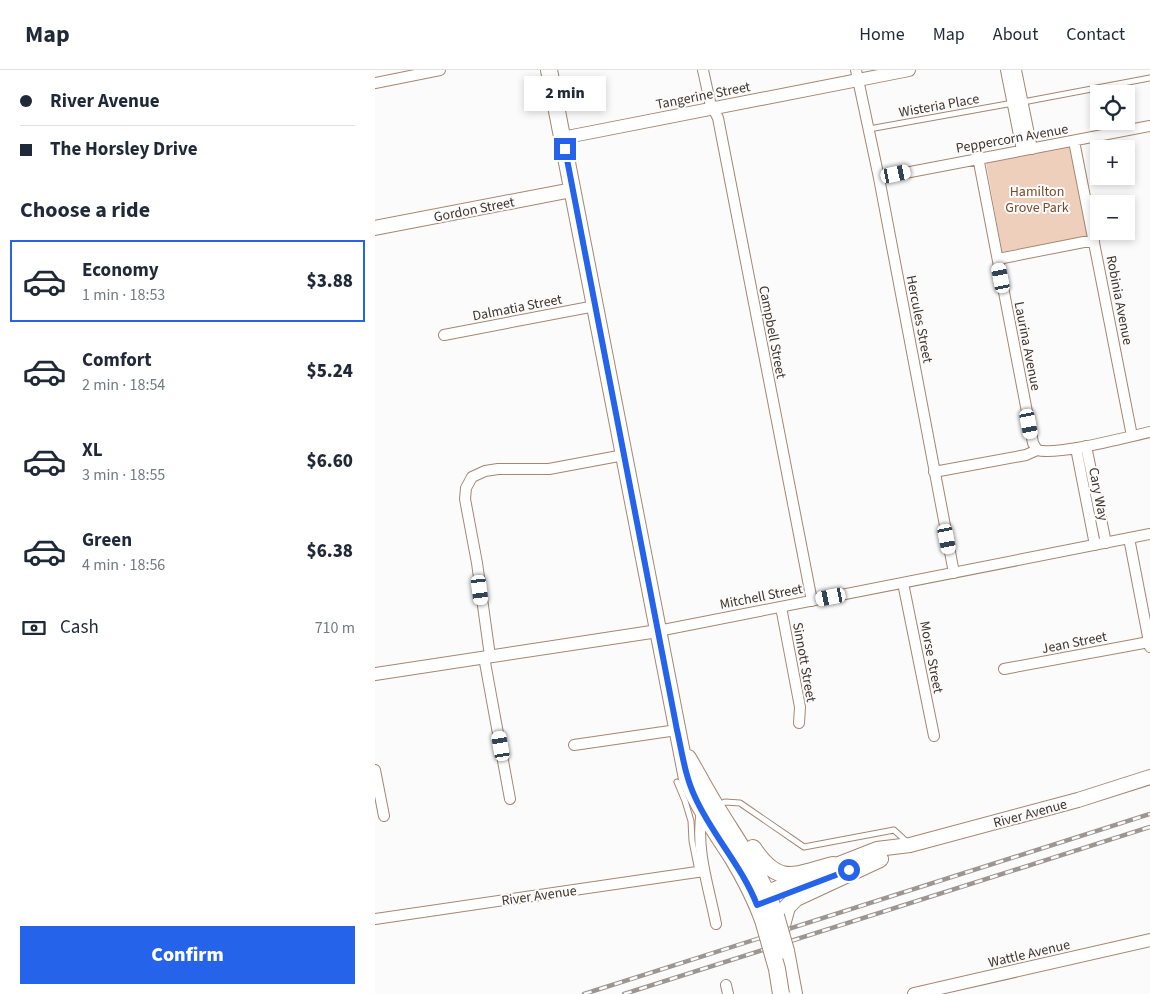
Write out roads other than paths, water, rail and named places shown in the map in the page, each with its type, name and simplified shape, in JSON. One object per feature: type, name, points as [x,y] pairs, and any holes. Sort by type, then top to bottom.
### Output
[{"type":"main road","points":[[549,70],[687,778],[713,811],[733,859],[776,920],[794,994]]},
{"type":"main road","name":"Gordon Street","points":[[375,228],[573,190]]},
{"type":"main road","name":"River Avenue","points":[[762,898],[833,865],[877,849],[910,845],[1078,800],[1150,777]]},
{"type":"main road","points":[[713,811],[736,827],[765,864],[777,873],[796,875],[833,865]]},
{"type":"main road","name":"River Avenue","points":[[762,898],[880,859],[910,845]]},
{"type":"main road","points":[[781,994],[775,960],[776,920],[796,898],[880,859]]},
{"type":"street","points":[[375,83],[407,73],[440,70]]},
{"type":"street","name":"Campbell Street","points":[[703,70],[713,108],[718,118],[812,601]]},
{"type":"street","name":"Tangerine Street","points":[[562,138],[713,108],[857,75],[909,70]]},
{"type":"street","points":[[1006,70],[1017,103],[1027,149]]},
{"type":"street","points":[[1015,70],[1017,103]]},
{"type":"street","name":"Hercules Street","points":[[857,75],[879,178],[954,573]]},
{"type":"street","name":"Peppercorn Avenue","points":[[879,178],[1150,126]]},
{"type":"street","name":"Robinia Avenue","points":[[1074,141],[1090,220]]},
{"type":"street","name":"Laurina Avenue","points":[[978,158],[1033,443],[1037,450]]},
{"type":"street","points":[[997,259],[1094,240]]},
{"type":"street","name":"Robinia Avenue","points":[[1094,240],[1132,436]]},
{"type":"street","name":"Dalmatia Street","points":[[444,335],[595,306]]},
{"type":"street","points":[[934,472],[1026,455],[1037,450],[1044,452],[1081,447],[1150,432]]},
{"type":"street","name":"Cary Way","points":[[1081,447],[1100,544]]},
{"type":"street","points":[[510,799],[487,657],[477,563],[465,499],[466,488],[472,477],[485,471],[499,469],[549,469],[624,455]]},
{"type":"street","name":"Mitchell Street","points":[[375,674],[658,631],[1150,534]]},
{"type":"street","points":[[1129,538],[1150,644]]},
{"type":"street","name":"Morse Street","points":[[903,583],[934,736]]},
{"type":"street","name":"Sinnott Street","points":[[781,607],[800,708],[799,723]]},
{"type":"street","name":"Jean Street","points":[[1004,669],[1150,644]]},
{"type":"street","points":[[574,745],[677,730]]},
{"type":"street","points":[[375,770],[384,816]]},
{"type":"street","points":[[713,811],[699,828],[701,872],[707,882],[716,924]]},
{"type":"street","name":"River Avenue","points":[[375,918],[701,872]]},
{"type":"street","name":"Wattle Avenue","points":[[915,994],[1150,940]]},
{"type":"lane","name":"Wisteria Place","points":[[869,129],[1150,78]]},
{"type":"lane","points":[[677,782],[691,821],[692,841],[701,872]]},
{"type":"lane","points":[[713,811],[725,802],[740,803],[804,847],[894,830],[910,845]]},
{"type":"railway","points":[[584,994],[1150,814]]},
{"type":"railway","points":[[624,994],[1150,827]]},
{"type":"park label","name":"Hamilton Grove Park","points":[[1037,200]]}]
